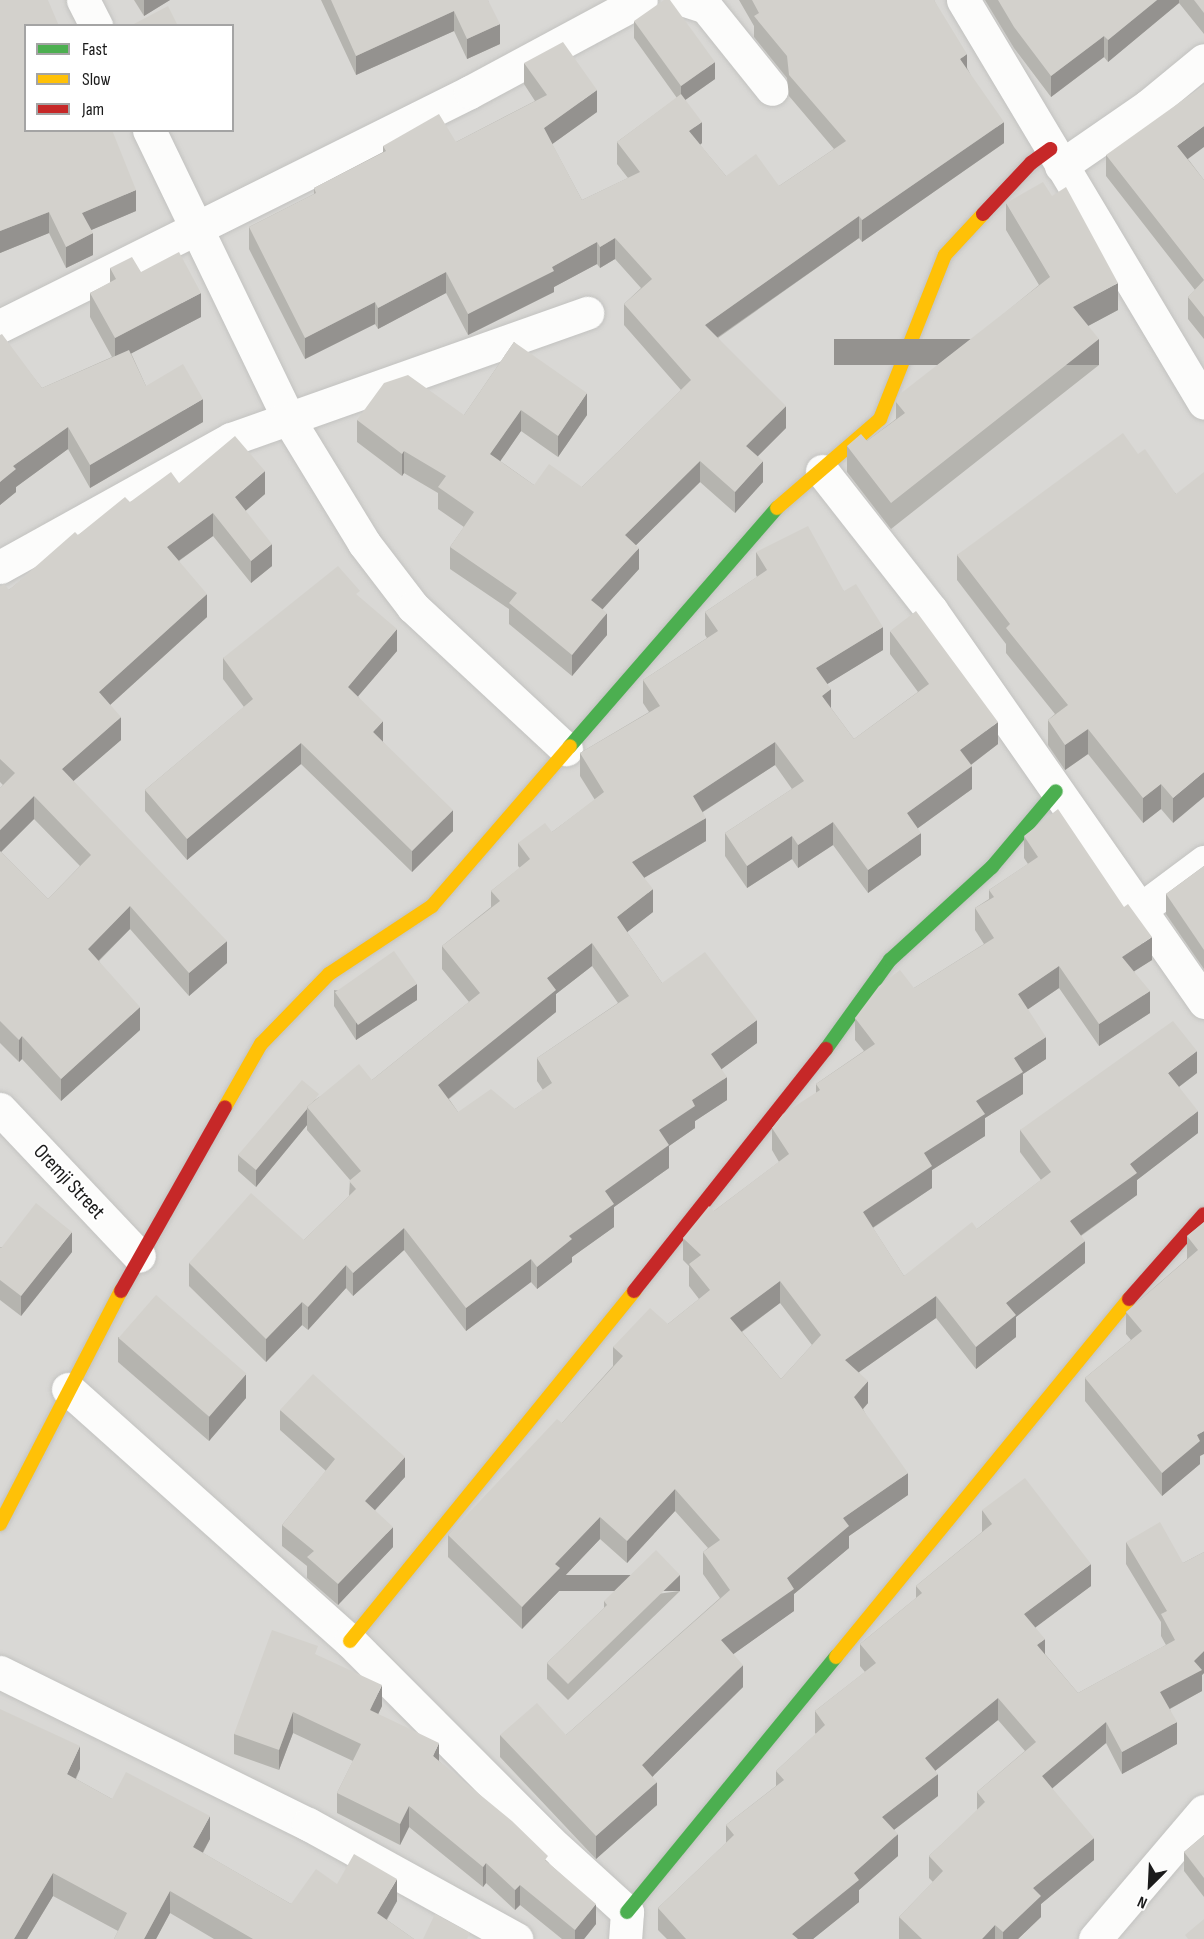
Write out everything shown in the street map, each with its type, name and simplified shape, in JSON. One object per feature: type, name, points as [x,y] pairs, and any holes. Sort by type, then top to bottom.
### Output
[{"type":"street","points":[[83,0],[95,24]]},
{"type":"street","points":[[0,326],[470,92],[641,0]]},
{"type":"street","points":[[685,0],[706,7],[772,89]]},
{"type":"street","points":[[963,0],[1204,402]]},
{"type":"street","points":[[0,1524],[139,1256],[261,1044],[328,974],[432,906],[769,515],[880,419],[945,255],[1031,163],[1056,158],[1148,106],[1204,60]]},
{"type":"street","points":[[150,132],[290,420],[389,579],[414,607],[566,749]]},
{"type":"street","points":[[0,567],[231,440],[587,313]]},
{"type":"street","points":[[822,471],[931,610],[1204,1002]]},
{"type":"street","points":[[350,1641],[786,1103],[890,960],[992,867],[1056,791]]},
{"type":"street","points":[[1141,909],[1204,862]]},
{"type":"street","name":"Oremji Street","points":[[0,1109],[139,1256]]},
{"type":"street","points":[[68,1389],[350,1641],[548,1840],[626,1926],[1173,1246],[1204,1214]]},
{"type":"street","points":[[0,1672],[308,1824],[516,1939]]},
{"type":"street","points":[[1095,1939],[1204,1812]]},
{"type":"shaded area","points":[[0,0],[1204,0],[1204,1939],[0,1939]]},
{"type":"building","points":[[0,0],[48,0],[58,24],[24,24],[24,132],[113,132],[136,190],[82,213],[93,233],[66,247],[49,212],[0,231]]},
{"type":"building","points":[[331,0],[488,0],[500,24],[467,39],[454,11],[356,56]]},
{"type":"building","points":[[664,0],[670,0],[715,62],[681,86],[634,21]]},
{"type":"building","points":[[752,0],[934,0],[967,54],[960,59],[1004,122],[862,220],[859,216],[705,325],[786,406],[746,446],[763,461],[735,492],[700,461],[625,535],[639,548],[591,600],[607,613],[572,655],[509,603],[517,593],[450,547],[474,512],[438,487],[446,476],[404,451],[402,454],[357,420],[384,383],[408,375],[464,415],[514,342],[587,393],[558,436],[521,410],[490,454],[534,485],[549,464],[582,487],[691,380],[624,304],[652,279],[615,238],[600,247],[597,242],[552,267],[554,271],[468,314],[446,272],[378,308],[375,302],[305,338],[249,227],[316,193],[314,188],[386,151],[383,146],[439,114],[456,142],[547,95],[524,63],[563,42],[597,90],[544,128],[582,200],[640,172],[617,142],[681,94],[702,122],[689,131],[726,176],[756,154],[779,186],[846,141],[789,75],[787,56],[754,16],[759,13]]},
{"type":"building","points":[[998,0],[1157,0],[1108,40],[1104,36],[1051,76],[1014,27]]},
{"type":"building","points":[[1194,0],[1204,0],[1204,13]]},
{"type":"building","points":[[168,6],[177,24],[134,24]]},
{"type":"building","points":[[1204,85],[1204,126],[1177,146],[1204,180],[1204,280],[1106,155]]},
{"type":"building","points":[[1043,182],[1052,196],[1066,187],[1118,283],[1073,307],[1099,339],[891,503],[847,446],[861,434],[867,441],[905,413],[896,402],[900,394],[1050,277],[1006,203]]},
{"type":"building","points":[[179,252],[201,293],[115,338],[90,293],[116,279],[110,268],[132,257],[141,272]]},
{"type":"building","points":[[1204,280],[1204,317],[1188,297]]},
{"type":"building","points":[[2,334],[42,388],[129,350],[146,386],[183,364],[203,399],[90,465],[68,427],[13,466],[16,469],[0,482],[0,335]]},
{"type":"building","points":[[1123,433],[1138,454],[1145,449],[1176,494],[1204,472],[1204,772],[1173,798],[1161,784],[1143,798],[1088,729],[1065,745],[1048,720],[1068,705],[1006,628],[1010,624],[957,555]]},
{"type":"building","points":[[235,436],[265,471],[235,497],[272,544],[251,561],[213,513],[167,547],[207,594],[99,692],[121,717],[62,769],[227,941],[189,973],[130,906],[88,949],[140,1007],[61,1079],[22,1036],[19,1040],[0,1021],[0,851],[48,899],[91,855],[34,796],[0,830],[0,788],[15,773],[0,759],[0,587],[4,584],[9,590],[75,532],[78,535],[125,497],[130,502],[171,472],[179,483]]},
{"type":"building","points":[[808,526],[844,591],[856,584],[883,627],[816,668],[831,689],[822,696],[854,739],[929,684],[890,631],[916,611],[998,722],[960,750],[972,766],[907,813],[921,833],[868,870],[833,822],[798,845],[792,836],[747,866],[725,833],[804,781],[775,742],[693,796],[706,818],[632,862],[653,889],[617,917],[662,983],[705,952],[757,1020],[711,1054],[727,1077],[692,1100],[695,1106],[659,1130],[669,1145],[605,1191],[614,1204],[569,1236],[572,1239],[537,1267],[531,1259],[466,1308],[404,1228],[353,1273],[346,1265],[308,1307],[302,1302],[266,1339],[189,1263],[251,1193],[304,1240],[356,1189],[349,1181],[361,1171],[307,1107],[359,1064],[372,1080],[480,993],[442,946],[500,901],[491,891],[530,859],[518,843],[545,823],[552,832],[604,792],[580,753],[660,706],[643,680],[718,631],[705,612],[767,570],[756,552]],"holes":[[[592,943],[629,996],[537,1058],[552,1083],[515,1109],[491,1089],[458,1112],[438,1085],[556,990],[547,978]]]},
{"type":"building","points":[[338,566],[360,591],[356,594],[397,629],[348,687],[383,721],[373,732],[453,810],[412,851],[301,743],[187,839],[145,790],[253,699],[223,658]]},
{"type":"building","points":[[1058,809],[1124,907],[1128,904],[1152,937],[1122,957],[1150,991],[1099,1024],[1059,966],[1018,994],[1046,1037],[1014,1058],[1023,1072],[976,1101],[985,1114],[924,1153],[932,1166],[863,1212],[904,1276],[972,1222],[977,1229],[1051,1172],[1020,1130],[1173,1021],[1197,1051],[1168,1073],[1198,1111],[1130,1164],[1137,1173],[1070,1221],[1085,1241],[1006,1303],[1016,1315],[976,1347],[936,1296],[845,1360],[868,1381],[854,1397],[908,1473],[843,1518],[849,1526],[787,1578],[794,1589],[721,1640],[743,1665],[642,1765],[657,1782],[596,1836],[500,1735],[537,1703],[566,1735],[730,1590],[703,1552],[720,1540],[675,1489],[627,1541],[600,1517],[555,1564],[560,1568],[522,1607],[448,1535],[557,1419],[562,1423],[623,1356],[613,1347],[650,1308],[668,1324],[710,1290],[689,1264],[701,1255],[683,1238],[709,1206],[714,1211],[789,1154],[772,1128],[783,1114],[820,1090],[816,1084],[875,1044],[855,1018],[879,986],[900,970],[914,988],[994,938],[975,908],[994,897],[989,890],[1038,857],[1024,836]],"holes":[[[780,1281],[821,1335],[781,1379],[730,1318]]]},
{"type":"building","points":[[1204,866],[1204,950],[1166,894]]},
{"type":"building","points":[[394,951],[417,984],[358,1025],[335,992]]},
{"type":"building","points":[[302,1080],[319,1094],[256,1170],[238,1155]]},
{"type":"building","points":[[36,1203],[72,1232],[21,1296],[0,1280],[0,1247]]},
{"type":"building","points":[[1204,1222],[1204,1431],[1197,1435],[1200,1441],[1162,1473],[1085,1378],[1142,1331],[1126,1312],[1198,1250],[1187,1236]]},
{"type":"building","points":[[156,1295],[247,1374],[209,1417],[119,1338]]},
{"type":"building","points":[[313,1374],[405,1457],[365,1501],[393,1527],[338,1584],[307,1557],[314,1551],[282,1525],[335,1459],[280,1410]]},
{"type":"building","points":[[1025,1478],[1091,1564],[1024,1614],[1045,1639],[1037,1645],[1078,1693],[1175,1640],[1161,1614],[1167,1611],[1126,1542],[1160,1522],[1183,1563],[1204,1552],[1204,1651],[1194,1661],[1202,1670],[1160,1692],[1177,1722],[1122,1752],[1106,1722],[1042,1776],[1094,1838],[1033,1888],[1041,1896],[1003,1932],[995,1925],[982,1939],[922,1939],[899,1917],[943,1871],[929,1856],[985,1802],[977,1792],[1036,1742],[998,1698],[925,1758],[938,1774],[882,1817],[898,1834],[854,1873],[859,1880],[792,1934],[798,1939],[686,1939],[658,1908],[734,1835],[726,1825],[784,1780],[776,1771],[825,1725],[815,1711],[876,1663],[860,1644],[922,1593],[916,1586],[992,1524],[982,1510]]},
{"type":"building","points":[[656,1550],[680,1575],[568,1684],[547,1663],[607,1605],[604,1601]]},
{"type":"building","points":[[272,1630],[318,1646],[315,1654],[382,1685],[370,1710],[439,1743],[433,1756],[512,1821],[548,1856],[545,1860],[596,1904],[575,1930],[520,1885],[515,1890],[486,1863],[483,1867],[409,1806],[400,1824],[337,1793],[361,1744],[293,1712],[279,1750],[234,1734]]},
{"type":"building","points":[[0,1709],[80,1746],[67,1774],[112,1799],[126,1772],[210,1816],[193,1847],[291,1904],[316,1869],[337,1884],[354,1854],[397,1879],[377,1913],[414,1939],[253,1939],[170,1891],[144,1939],[114,1939],[127,1913],[53,1873],[14,1939],[0,1939]]},
{"type":"building","points":[[1204,1835],[1204,1878],[1184,1852]]},
{"type":"building","points":[[435,1914],[470,1933],[467,1939],[423,1939]]},
{"type":"building","points":[[1204,1919],[1204,1939],[1188,1939],[1185,1935]]},
{"type":"traffic: fast","points":[[570,746],[777,508]]},
{"type":"traffic: fast","points":[[826,1049],[890,960],[992,867],[1056,791]]},
{"type":"traffic: fast","points":[[627,1912],[836,1657]]},
{"type":"traffic: slow","points":[[777,508],[880,419],[945,255],[983,214]]},
{"type":"traffic: slow","points":[[225,1107],[261,1044],[329,974],[432,906],[570,746]]},
{"type":"traffic: slow","points":[[0,1524],[121,1291]]},
{"type":"traffic: slow","points":[[350,1641],[634,1291]]},
{"type":"traffic: slow","points":[[836,1657],[1129,1299]]},
{"type":"traffic: jam","points":[[983,214],[1031,163],[1050,149]]},
{"type":"traffic: jam","points":[[634,1291],[826,1049]]},
{"type":"traffic: jam","points":[[121,1291],[225,1107]]},
{"type":"traffic: jam","points":[[1129,1299],[1204,1214]]}]
